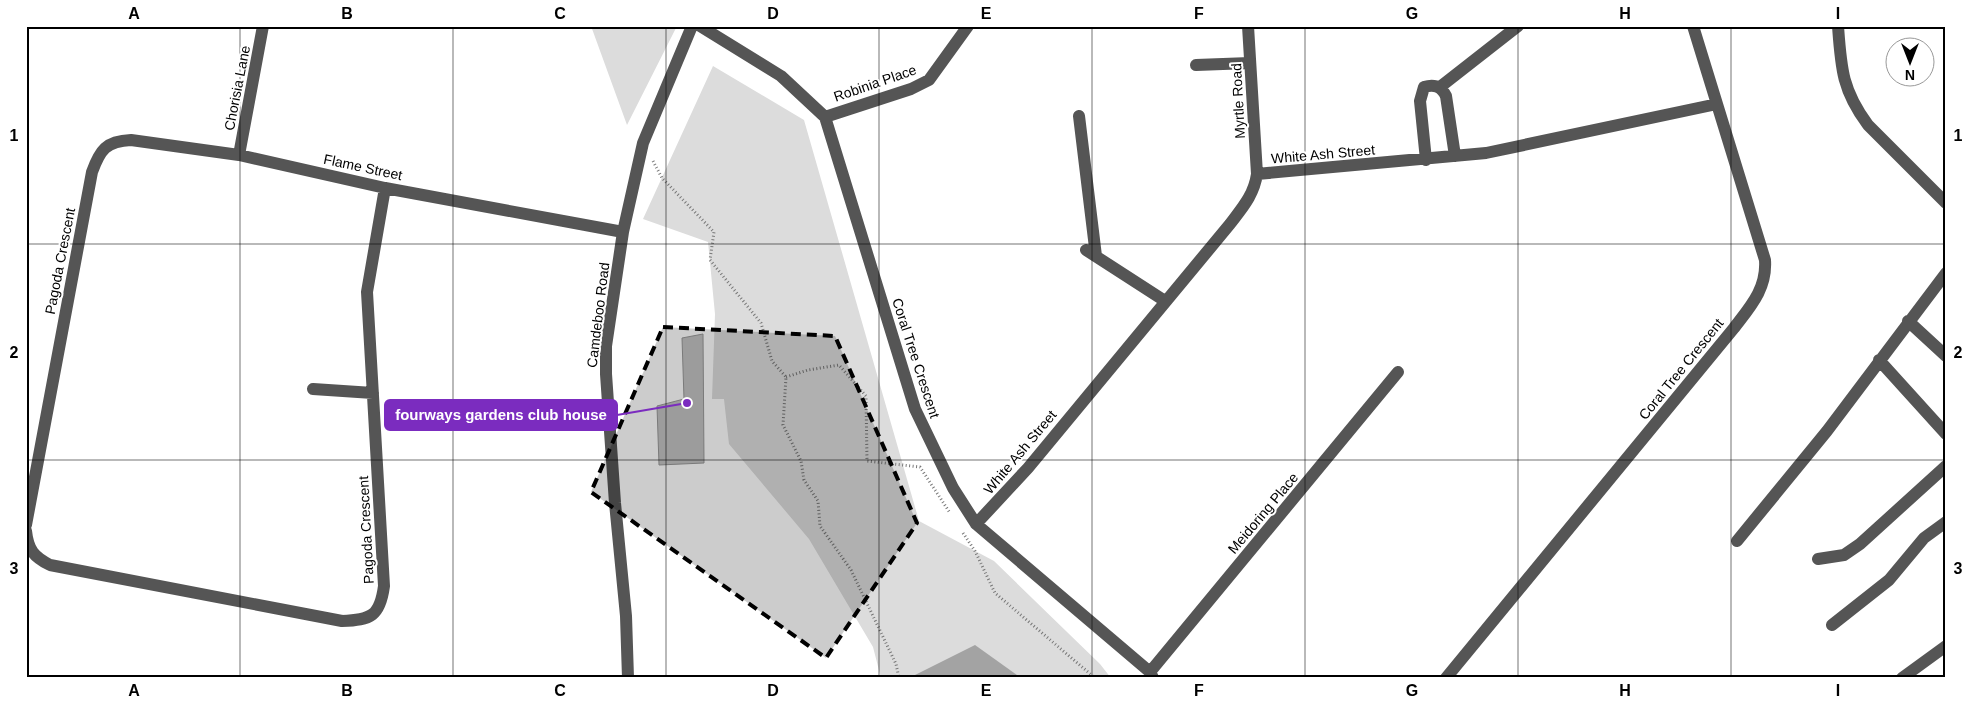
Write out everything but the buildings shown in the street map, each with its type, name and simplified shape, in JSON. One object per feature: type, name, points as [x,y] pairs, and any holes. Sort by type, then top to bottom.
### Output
[{"type":"street","name":"Chorisia Lane","points":[[239,155],[263,26]]},
{"type":"street","name":"Camdeboo Road","points":[[628,678],[626,616],[615,503],[606,374],[606,346],[623,232],[643,143],[692,26]]},
{"type":"street","name":"Coral Tree Crescent","points":[[700,26],[781,76],[824,117],[914,409],[953,488],[976,524],[1151,675]]},
{"type":"street","name":"Robinia Place","points":[[824,117],[911,89],[929,80],[968,26]]},
{"type":"street","name":"Myrtle Road","points":[[1248,26],[1257,174]]},
{"type":"street","points":[[1440,88],[1518,26]]},
{"type":"street","name":"Coral Tree Crescent","points":[[1446,678],[1734,328],[1761,290],[1765,260],[1693,26]]},
{"type":"street","points":[[1838,26],[1846,88],[1858,111],[1873,130],[1946,203]]},
{"type":"street","points":[[1196,65],[1250,63]]},
{"type":"street","points":[[1426,160],[1421,96],[1424,87],[1432,85],[1440,88],[1446,96],[1455,156]]},
{"type":"street","name":"White Ash Street","points":[[976,524],[1028,468],[1247,202],[1255,187],[1257,174],[1486,153],[1564,138],[1717,104]]},
{"type":"street","points":[[1079,116],[1091,253],[1165,301]]},
{"type":"street","name":"Flame Street","points":[[100,152],[119,140],[131,140],[239,155],[385,188],[623,232]]},
{"type":"street","name":"Pagoda Crescent","points":[[26,525],[92,172],[100,152]]},
{"type":"street","name":"Pagoda Crescent","points":[[26,531],[27,545],[34,556],[50,564],[342,621],[360,620],[373,616],[382,604],[384,586],[368,292],[385,188]]},
{"type":"street","points":[[1737,541],[1826,430],[1946,272]]},
{"type":"street","points":[[1908,321],[1946,356]]},
{"type":"street","points":[[1879,360],[1946,434]]},
{"type":"street","name":"Meidoring Place","points":[[1151,675],[1398,372]]},
{"type":"street","points":[[313,389],[373,393]]},
{"type":"street","points":[[1818,559],[1844,555],[1860,544],[1946,466]]},
{"type":"street","points":[[1832,625],[1889,580],[1924,538],[1946,522]]},
{"type":"street","points":[[1902,678],[1946,646]]},
{"type":"path","points":[[643,143],[662,178],[714,232],[710,260],[761,324],[772,361],[786,377],[783,425],[800,461],[804,480],[818,501],[820,526],[850,570],[896,664],[899,678]]},
{"type":"path","points":[[786,377],[808,370],[839,364],[866,396],[867,461],[920,467],[955,520]]},
{"type":"path","points":[[960,528],[975,551],[995,593],[1094,678]]},
{"type":"highlighted area","points":[[663,327],[835,336],[917,523],[826,658],[591,492]]},
{"type":"shaded area","points":[[591,26],[677,26],[627,125]]},
{"type":"shaded area","points":[[713,66],[804,120],[919,521],[994,561],[1100,664],[1111,678],[881,678],[873,647],[809,539],[729,444],[724,399],[712,399],[715,314],[708,242],[643,219]]},
{"type":"shaded area","points":[[975,645],[1021,678],[909,678]]},
{"type":"place","name":"fourways gardens club house","points":[[687,403]]}]
